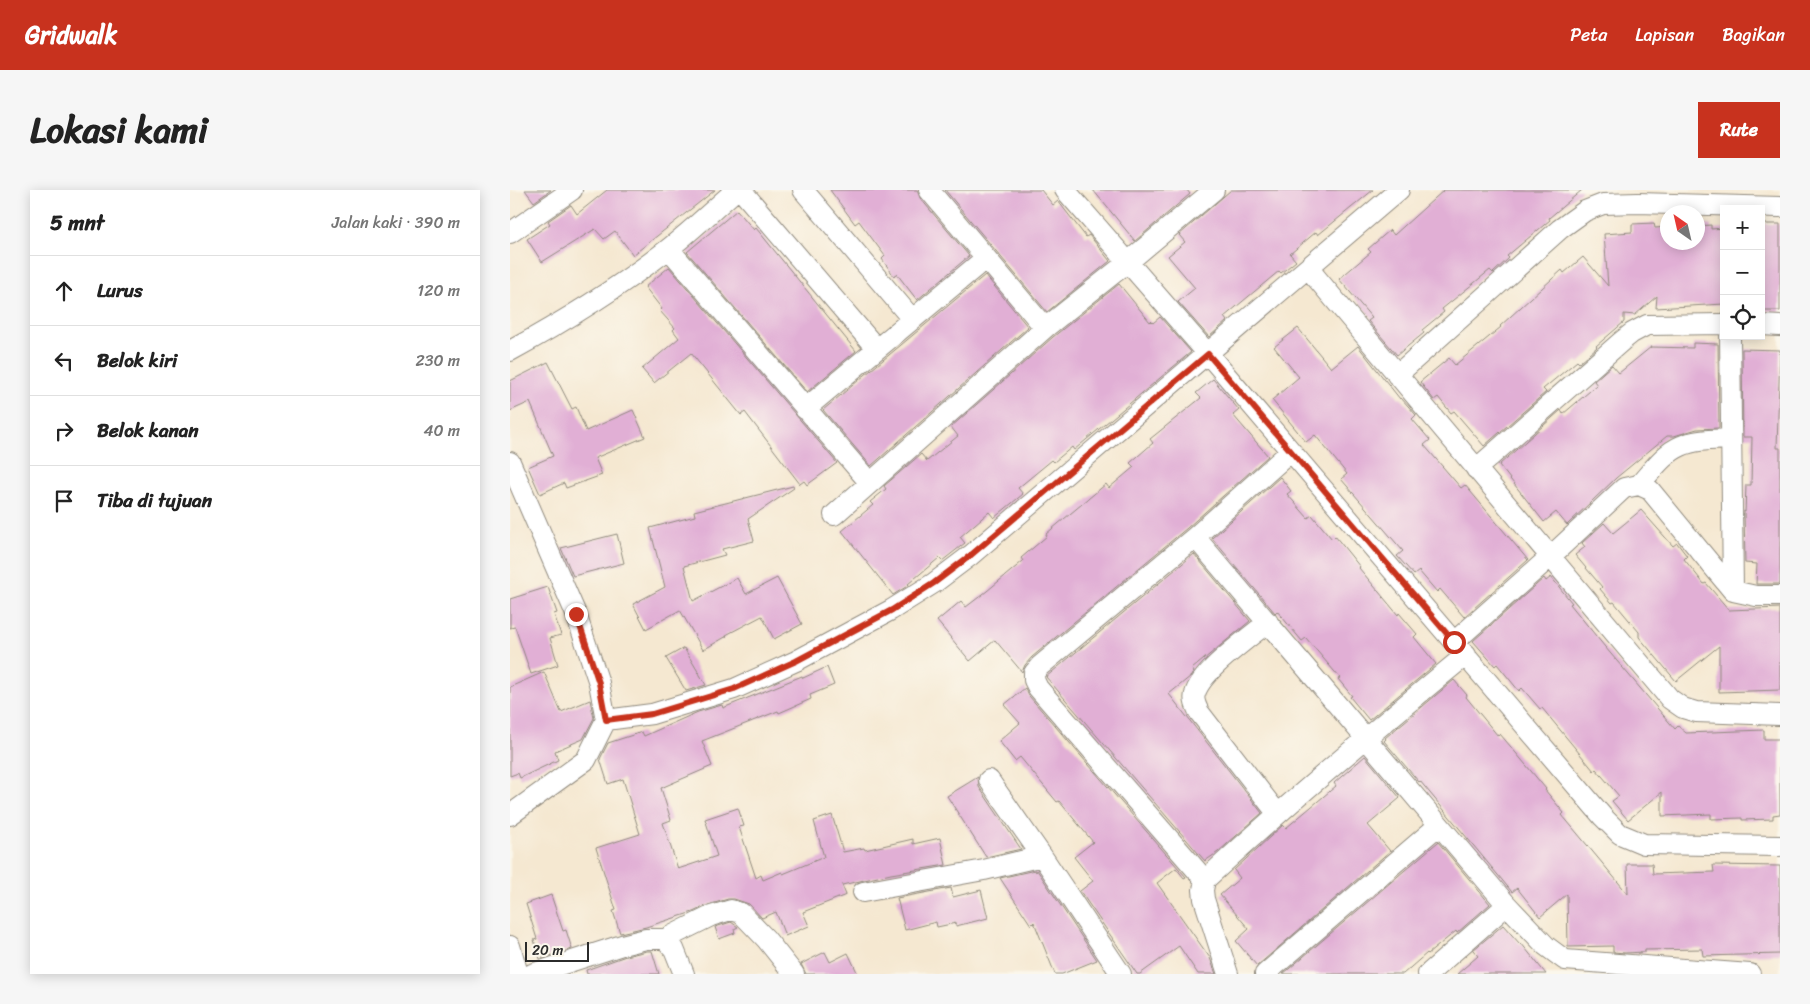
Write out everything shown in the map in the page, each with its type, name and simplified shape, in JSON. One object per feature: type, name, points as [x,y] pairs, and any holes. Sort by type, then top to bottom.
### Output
[{"type":"street","points":[[510,233],[572,190]]},
{"type":"street","points":[[510,351],[594,302],[632,276],[669,248],[736,190]]},
{"type":"street","points":[[741,190],[876,348]]},
{"type":"street","points":[[803,190],[912,320]]},
{"type":"street","points":[[929,190],[1045,328]]},
{"type":"street","points":[[1065,190],[1208,354],[1603,817],[1620,834],[1644,844],[1780,846]]},
{"type":"street","points":[[606,720],[652,714],[734,689],[796,661],[892,610],[934,583],[971,555],[1399,190]]},
{"type":"street","points":[[834,515],[1045,328],[1128,262],[1207,192]]},
{"type":"street","points":[[1397,374],[1560,229],[1584,211],[1603,204],[1638,203],[1780,207]]},
{"type":"street","points":[[669,248],[870,483]]},
{"type":"street","points":[[805,408],[986,258]]},
{"type":"street","points":[[1308,268],[1670,699],[1683,708],[1696,712],[1780,714]]},
{"type":"street","points":[[1476,469],[1638,329],[1647,325],[1720,324]]},
{"type":"street","points":[[1765,325],[1780,326]]},
{"type":"street","points":[[1730,340],[1733,591]]},
{"type":"street","points":[[1228,974],[1204,899],[1205,880],[1277,813],[1366,737],[1460,649],[1550,557],[1624,488],[1639,485],[1668,454],[1681,446],[1694,442],[1731,439]]},
{"type":"street","points":[[1205,880],[1038,688],[1034,680],[1034,673],[1195,537],[1290,452]]},
{"type":"street","points":[[510,462],[576,614],[599,683],[606,720],[586,760],[510,815]]},
{"type":"street","points":[[1639,485],[1650,490],[1733,591],[1756,596],[1780,596]]},
{"type":"street","points":[[1195,537],[1507,905],[1546,946],[1566,960],[1738,974]]},
{"type":"street","points":[[1268,622],[1204,676],[1195,694],[1195,703],[1199,712],[1277,813]]},
{"type":"street","points":[[989,780],[1120,974]]},
{"type":"street","points":[[1265,974],[1439,825]]},
{"type":"street","points":[[863,892],[984,870],[1042,856]]},
{"type":"street","points":[[1428,974],[1507,905]]},
{"type":"street","points":[[532,974],[622,945],[646,939],[664,939],[711,916],[731,910],[741,913],[766,939],[794,974]]},
{"type":"street","points":[[664,939],[674,949],[684,974]]},
{"type":"street","points":[[510,946],[518,974]]},
{"type":"building","points":[[525,190],[551,190],[534,202]]},
{"type":"building","points":[[607,190],[715,190],[633,255],[615,231],[604,239],[595,229],[542,262],[527,239],[550,224],[548,221],[571,205],[577,214]]},
{"type":"building","points":[[830,190],[917,190],[920,198],[969,256],[917,300],[897,274],[894,276],[882,259],[885,256],[859,221],[855,224]]},
{"type":"building","points":[[945,190],[1041,190],[1053,205],[1058,201],[1086,237],[1089,235],[1110,261],[1047,312]]},
{"type":"building","points":[[1093,190],[1187,190],[1190,194],[1135,241]]},
{"type":"building","points":[[1231,190],[1373,190],[1318,235],[1316,232],[1290,254],[1296,261],[1281,273],[1279,271],[1224,317],[1227,321],[1209,337],[1178,302],[1195,288],[1168,256],[1185,242],[1179,235]]},
{"type":"building","points":[[1444,190],[1582,190],[1507,256],[1509,258],[1493,273],[1490,270],[1442,309],[1444,312],[1422,330],[1424,333],[1397,355],[1368,321],[1372,318],[1339,279],[1371,252],[1368,249],[1390,230],[1394,235]]},
{"type":"building","points":[[737,210],[754,230],[756,228],[856,351],[807,392],[687,252]]},
{"type":"building","points":[[1654,223],[1655,228],[1660,228],[1660,250],[1705,250],[1705,225],[1711,225],[1711,229],[1720,228],[1720,304],[1656,308],[1657,296],[1635,315],[1624,314],[1624,322],[1579,363],[1577,361],[1543,389],[1546,392],[1484,446],[1454,411],[1451,413],[1438,397],[1434,400],[1420,382],[1449,358],[1455,365],[1501,327],[1562,270],[1564,273],[1583,257],[1608,286],[1604,234],[1632,232],[1632,224]]},
{"type":"building","points":[[1765,224],[1780,224],[1780,311],[1765,311]]},
{"type":"building","points":[[669,267],[837,463],[807,485],[804,481],[800,484],[745,412],[741,415],[691,353],[654,383],[642,369],[679,338],[673,330],[675,328],[660,311],[662,309],[645,287]]},
{"type":"building","points":[[985,275],[1028,327],[871,466],[823,410]]},
{"type":"building","points":[[1119,284],[1150,322],[1153,323],[1160,317],[1191,352],[1074,450],[1072,447],[1054,462],[1052,460],[1018,488],[1023,494],[994,518],[989,512],[960,537],[965,543],[942,561],[939,558],[909,585],[893,595],[842,531],[873,505],[870,502],[886,489],[884,486],[921,454],[927,461],[958,436],[951,427],[1053,337]]},
{"type":"building","points":[[1298,328],[1331,368],[1358,346],[1400,399],[1416,415],[1412,419],[1430,440],[1424,445],[1461,488],[1465,485],[1528,560],[1464,617],[1440,589],[1437,592],[1419,571],[1414,575],[1397,556],[1403,551],[1341,479],[1347,474],[1315,435],[1306,442],[1272,400],[1299,377],[1274,347]]},
{"type":"building","points":[[1693,343],[1718,344],[1719,428],[1697,429],[1674,436],[1667,436],[1616,478],[1567,525],[1556,512],[1544,522],[1499,465],[1561,410],[1563,414],[1597,385],[1594,381],[1612,365],[1619,373],[1651,347],[1693,348]]},
{"type":"building","points":[[1742,349],[1780,350],[1777,448],[1780,448],[1780,584],[1756,584],[1757,564],[1745,563],[1744,511],[1746,485],[1751,485],[1752,437],[1743,437]]},
{"type":"building","points":[[548,362],[572,409],[576,407],[586,431],[633,410],[645,437],[595,458],[602,475],[566,488],[564,483],[540,494],[528,467],[553,456],[530,402],[510,411],[510,381]]},
{"type":"building","points":[[1213,379],[1239,410],[1233,415],[1268,456],[1187,528],[1032,657],[1022,672],[995,640],[970,661],[937,621],[961,601],[966,607],[987,591],[1023,561],[1021,558],[1047,536],[1046,534],[1106,484],[1109,488],[1134,467],[1130,463],[1153,443],[1150,439],[1201,398],[1196,393]]},
{"type":"building","points":[[1280,477],[1291,491],[1287,494],[1308,518],[1312,515],[1332,539],[1335,536],[1398,615],[1399,613],[1417,634],[1414,637],[1436,664],[1369,720],[1350,697],[1352,696],[1338,679],[1340,678],[1306,638],[1302,641],[1277,611],[1275,613],[1212,538]]},
{"type":"building","points":[[793,486],[794,488],[748,519],[754,541],[722,549],[725,555],[684,566],[693,601],[737,578],[746,594],[777,578],[802,624],[774,639],[762,616],[726,635],[703,650],[680,610],[646,629],[633,604],[665,587],[650,528],[695,516],[694,511]]},
{"type":"building","points":[[1641,510],[1673,546],[1677,543],[1687,556],[1684,559],[1704,584],[1706,583],[1729,610],[1780,608],[1780,690],[1719,692],[1719,646],[1676,681],[1639,637],[1639,632],[1614,602],[1612,603],[1600,589],[1602,587],[1575,555],[1585,547],[1582,543],[1604,523],[1613,533]]},
{"type":"building","points":[[617,534],[624,563],[573,576],[561,548]]},
{"type":"building","points":[[1194,554],[1250,621],[1192,669],[1194,672],[1191,676],[1169,694],[1262,813],[1205,861],[1046,677]]},
{"type":"building","points":[[1551,577],[1605,647],[1675,729],[1678,726],[1686,733],[1764,730],[1764,739],[1780,739],[1780,814],[1773,815],[1773,819],[1742,820],[1742,818],[1711,819],[1711,814],[1662,816],[1662,792],[1628,820],[1612,801],[1619,796],[1596,769],[1594,771],[1542,708],[1540,709],[1522,688],[1519,691],[1497,664],[1495,666],[1473,641],[1544,578],[1546,581]]},
{"type":"building","points":[[548,587],[557,613],[554,614],[561,635],[550,638],[558,665],[531,674],[515,627],[510,628],[510,599]]},
{"type":"building","points":[[684,648],[706,685],[686,691],[666,658]]},
{"type":"building","points":[[827,667],[834,685],[810,695],[811,699],[779,713],[778,711],[702,741],[712,766],[661,788],[671,820],[663,823],[678,869],[717,856],[705,819],[738,808],[744,826],[739,827],[756,878],[761,875],[763,880],[824,857],[814,821],[832,815],[843,852],[864,848],[865,850],[913,839],[913,844],[940,838],[946,865],[891,874],[842,885],[846,895],[803,912],[809,926],[785,936],[776,912],[762,918],[749,904],[734,899],[728,899],[646,927],[620,933],[613,911],[616,910],[596,848],[640,834],[623,779],[608,784],[600,759],[608,743],[642,732],[644,736],[698,712],[722,705],[723,708]]},
{"type":"building","points":[[544,672],[561,712],[590,700],[594,718],[583,739],[555,751],[558,760],[520,778],[518,773],[510,776],[510,687]]},
{"type":"building","points":[[1454,680],[1498,736],[1500,734],[1546,789],[1564,813],[1562,815],[1628,894],[1627,864],[1652,864],[1653,874],[1714,872],[1713,865],[1780,866],[1780,954],[1703,956],[1702,949],[1645,950],[1645,952],[1625,953],[1613,952],[1613,946],[1568,947],[1567,894],[1540,917],[1517,888],[1512,892],[1420,781],[1384,741],[1385,738]]},
{"type":"building","points":[[1025,688],[1029,696],[1186,877],[1184,878],[1176,868],[1157,883],[1210,958],[1216,974],[1198,974],[1179,946],[1140,974],[1137,974],[1080,891],[1093,881],[1074,857],[1093,842],[1020,757],[1015,761],[999,741],[1020,723],[1004,705]]},
{"type":"building","points":[[1365,756],[1400,798],[1368,825],[1390,851],[1257,966],[1236,941],[1249,929],[1220,895],[1240,878],[1234,870],[1283,825],[1286,828],[1336,786],[1334,783]]},
{"type":"building","points":[[978,777],[979,787],[1021,849],[986,857],[947,796]]},
{"type":"building","points":[[1438,842],[1490,904],[1457,933],[1456,931],[1403,974],[1283,974]]},
{"type":"building","points":[[1035,870],[1036,872],[1037,870],[1097,960],[1062,974],[1055,974],[1034,922],[1031,925],[1000,878]]},
{"type":"building","points":[[951,888],[953,897],[981,890],[988,918],[956,926],[956,923],[937,927],[936,922],[905,930],[897,898]]},
{"type":"building","points":[[551,895],[563,931],[566,930],[572,949],[540,959],[534,940],[537,939],[526,904]]},
{"type":"building","points":[[731,922],[738,927],[734,929],[735,933],[719,939],[715,927]]},
{"type":"building","points":[[1503,925],[1521,943],[1546,974],[1457,974],[1478,956],[1473,950]]},
{"type":"building","points":[[652,951],[659,974],[587,974],[586,970]]},
{"type":"building","points":[[825,952],[830,962],[848,953],[858,974],[806,974],[801,964]]},
{"type":"route","points":[[576,614],[599,683],[606,720],[652,714],[734,689],[796,661],[892,610],[934,583],[971,555],[1208,354],[1454,642]]}]
